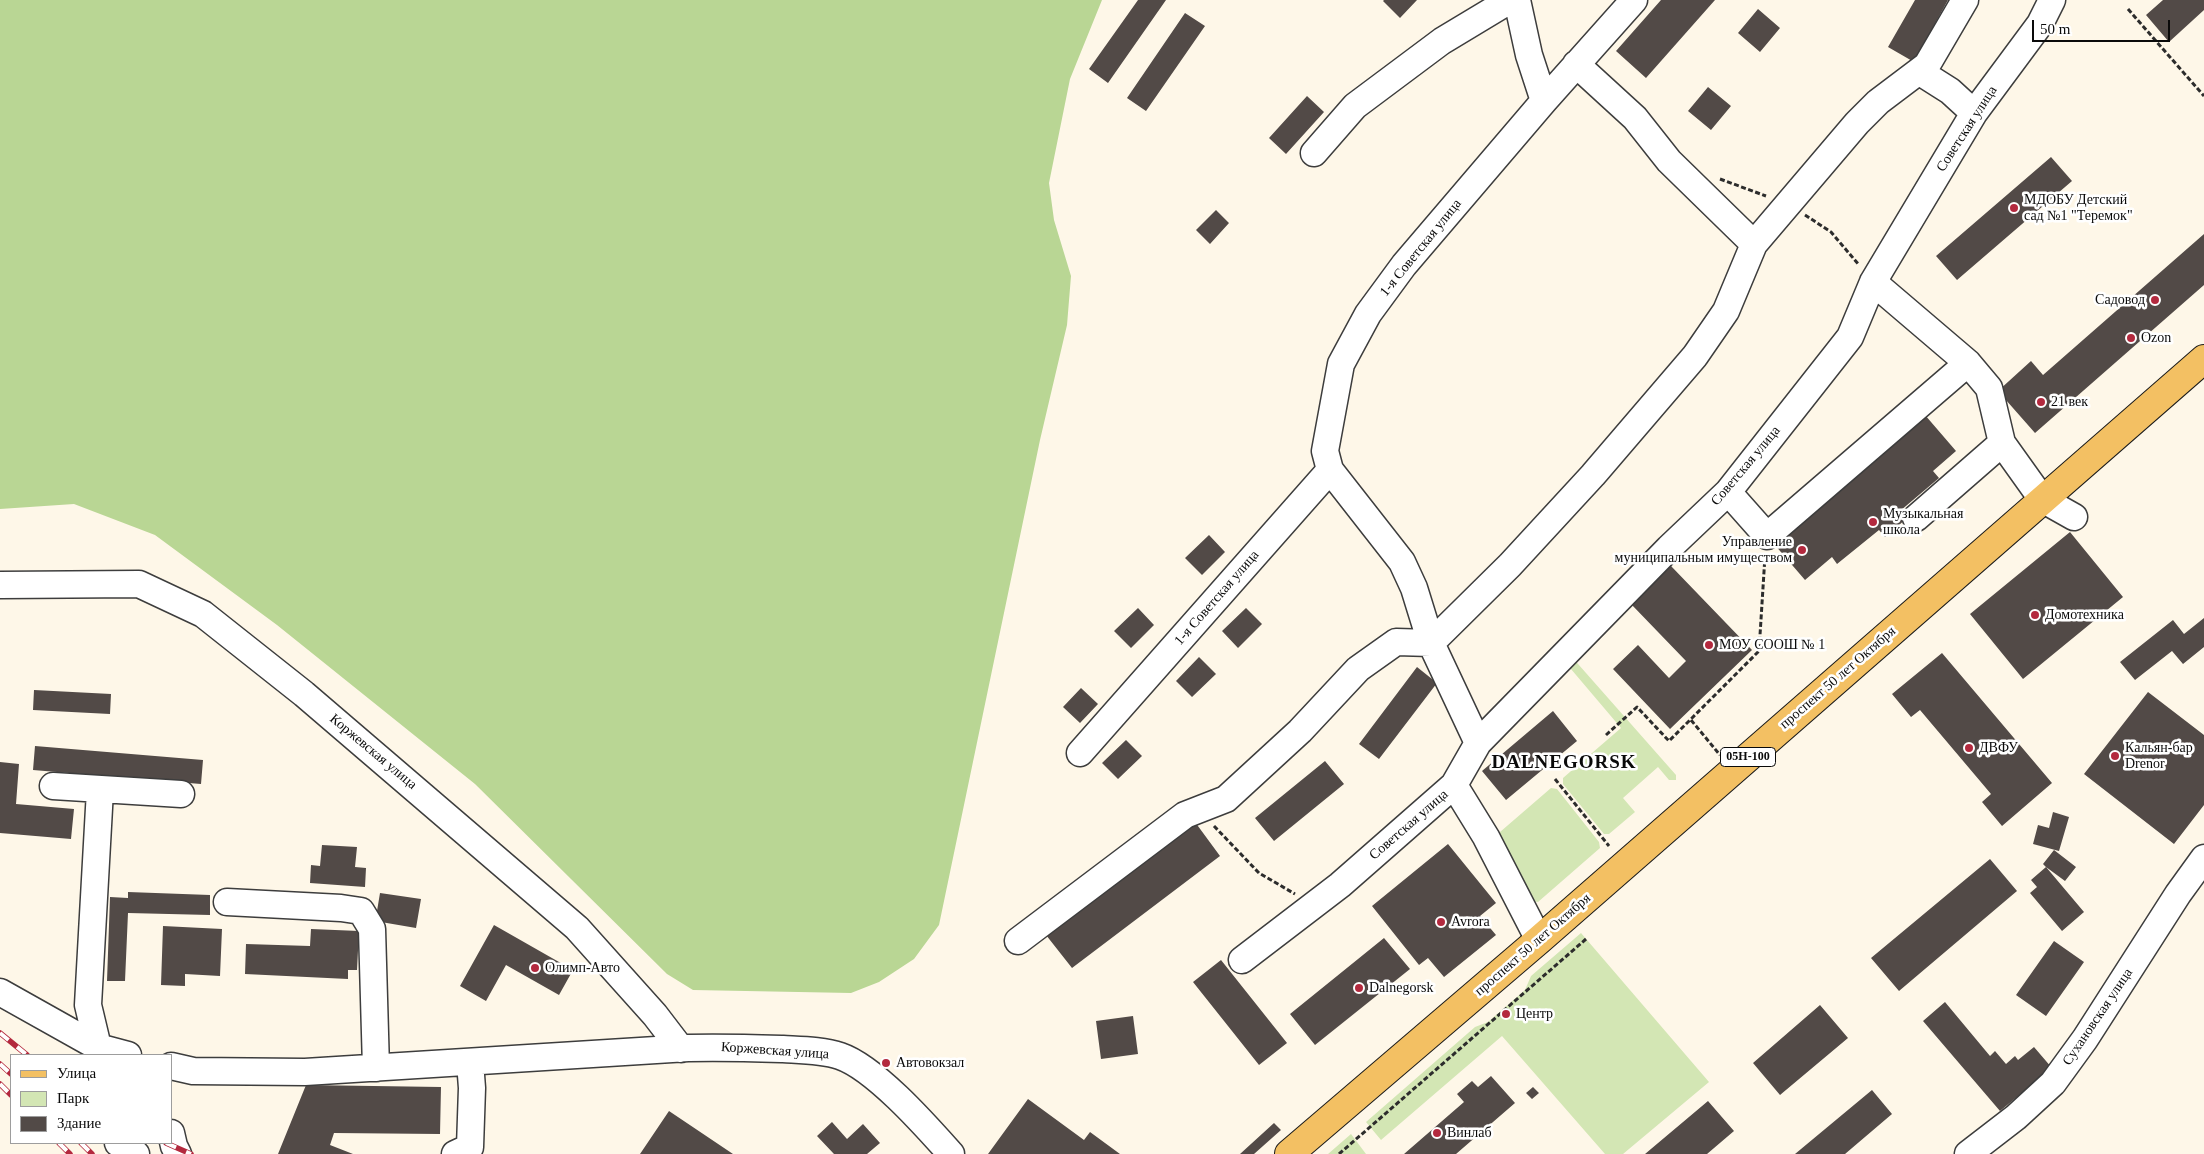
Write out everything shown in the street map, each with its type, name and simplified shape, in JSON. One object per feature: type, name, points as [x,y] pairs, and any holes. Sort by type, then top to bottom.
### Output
[{"type":"main road","name":"проспект 50 лет Октября","points":[[1290,1154],[1539,940],[2204,359]]},
{"type":"street","points":[[1314,153],[1355,106],[1442,41],[1510,0]]},
{"type":"street","points":[[1517,0],[1530,55],[1544,101]]},
{"type":"street","name":"1-я Советская улица","points":[[1080,753],[1330,470],[1325,451],[1341,364],[1368,314],[1404,265],[1576,64],[1634,0]]},
{"type":"street","points":[[1018,941],[1185,815],[1226,799],[1300,731],[1358,669],[1396,642],[1431,643],[1510,565],[1594,475],[1694,356],[1726,311],[1754,244],[1857,122],[1878,102],[1927,65],[1964,0]]},
{"type":"street","name":"Советская улица","points":[[1242,960],[1340,885],[1454,785],[1478,743],[1662,554],[1728,492],[1850,338],[1874,282],[1974,113],[2040,24],[2052,0]]},
{"type":"street","points":[[1576,64],[1635,118],[1669,161],[1754,244]]},
{"type":"street","points":[[1920,72],[1950,91],[1974,113]]},
{"type":"street","points":[[1874,282],[1968,363],[1989,388],[2002,443],[2042,499],[2074,518]]},
{"type":"street","points":[[1728,492],[1767,536],[1968,363]]},
{"type":"street","points":[[1916,518],[2002,443]]},
{"type":"street","points":[[1330,470],[1402,562],[1414,588],[1431,643],[1478,743]]},
{"type":"street","name":"Коржевская улица","points":[[0,585],[139,584],[203,614],[304,694],[577,928],[681,1048]]},
{"type":"street","points":[[1454,785],[1486,838],[1539,940]]},
{"type":"street","points":[[53,786],[181,794]]},
{"type":"street","points":[[98,1047],[88,1004],[100,790]]},
{"type":"street","name":"Сухановская улица","points":[[1968,1154],[2016,1117],[2053,1083],[2085,1039],[2178,894],[2204,858]]},
{"type":"street","points":[[227,902],[341,908],[361,912],[372,929],[376,1068]]},
{"type":"street","points":[[0,992],[98,1047],[124,1054]]},
{"type":"street","name":"Коржевская улица","points":[[172,1066],[193,1070],[305,1072],[681,1048],[730,1047],[797,1050],[840,1056],[867,1071],[924,1124],[951,1154]]},
{"type":"street","points":[[455,1154],[470,1147],[472,1088],[470,1062]]},
{"type":"street","points":[[172,1138],[178,1154]]},
{"type":"street","points":[[120,1144],[136,1154]]},
{"type":"path","points":[[2128,9],[2204,96]]},
{"type":"path","points":[[1606,735],[1637,707],[1668,741],[1759,651],[1767,536]]},
{"type":"path","points":[[1691,720],[1733,771]]},
{"type":"path","points":[[1554,779],[1609,846]]},
{"type":"path","points":[[1198,810],[1259,873],[1314,905]]},
{"type":"path","points":[[1339,1154],[1586,939]]},
{"type":"green space","points":[[0,0],[1102,0],[1070,79],[1049,183],[1054,220],[1071,276],[1067,325],[1040,440],[939,925],[914,959],[879,982],[851,993],[693,990],[667,974],[475,784],[277,625],[155,535],[74,504],[0,509]]},
{"type":"green space","points":[[1571,656],[1676,775],[1676,780],[1669,780],[1658,767],[1623,798],[1635,812],[1609,834],[1604,834],[1563,784],[1563,778],[1621,728],[1565,662]]},
{"type":"green space","points":[[1551,788],[1557,789],[1599,842],[1600,848],[1538,902],[1531,901],[1497,841],[1500,832]]},
{"type":"green space","points":[[1581,933],[1709,1082],[1623,1154],[1605,1154],[1502,1036],[1381,1140],[1366,1122],[1475,1027],[1488,1022],[1525,990],[1531,976]]},
{"type":"green space","points":[[1351,1134],[1366,1154],[1328,1154]]},
{"type":"building","points":[[1138,0],[1166,0],[1108,83],[1089,69]]},
{"type":"building","points":[[1384,0],[1417,0],[1400,18]]},
{"type":"building","points":[[1661,0],[1715,0],[1646,78],[1616,51]]},
{"type":"building","points":[[1915,0],[1948,0],[1914,62],[1888,47]]},
{"type":"building","points":[[2163,0],[2204,0],[2204,10],[2169,42],[2146,15]]},
{"type":"building","points":[[1758,9],[1780,28],[1760,52],[1738,33]]},
{"type":"building","points":[[1185,13],[1205,26],[1146,111],[1127,98]]},
{"type":"building","points":[[1708,87],[1731,106],[1711,130],[1688,111]]},
{"type":"building","points":[[1307,96],[1324,112],[1286,154],[1269,138]]},
{"type":"building","points":[[2051,157],[2072,181],[1957,280],[1936,256]]},
{"type":"building","points":[[1216,210],[1229,223],[1210,244],[1196,230]]},
{"type":"building","points":[[2204,234],[2204,285],[2035,433],[1998,391],[2031,361],[2043,375]]},
{"type":"building","points":[[1925,415],[1956,451],[1933,471],[1939,478],[1900,511],[1906,519],[1885,537],[1879,530],[1837,564],[1832,557],[1805,580],[1774,544]]},
{"type":"building","points":[[2070,532],[2123,597],[2023,679],[1970,614]]},
{"type":"building","points":[[1209,535],[1225,552],[1202,575],[1185,558]]},
{"type":"building","points":[[1671,566],[1752,650],[1670,729],[1613,669],[1638,645],[1669,678],[1686,661],[1631,604]]},
{"type":"building","points":[[1138,608],[1154,625],[1131,648],[1114,631]]},
{"type":"building","points":[[1246,608],[1262,624],[1238,648],[1222,631]]},
{"type":"building","points":[[2204,618],[2204,647],[2183,664],[2172,651],[2135,680],[2120,662],[2173,620],[2184,634]]},
{"type":"building","points":[[1942,653],[2052,783],[2002,826],[1982,802],[1991,794],[1920,710],[1911,717],[1892,694]]},
{"type":"building","points":[[1199,657],[1216,674],[1192,697],[1176,681]]},
{"type":"building","points":[[1417,667],[1437,683],[1379,759],[1359,744]]},
{"type":"building","points":[[1081,688],[1098,704],[1080,723],[1063,707]]},
{"type":"building","points":[[34,690],[111,694],[110,714],[33,710]]},
{"type":"building","points":[[2148,692],[2204,735],[2204,805],[2174,844],[2084,774]]},
{"type":"building","points":[[1553,711],[1577,741],[1506,800],[1482,771]]},
{"type":"building","points":[[1126,740],[1142,756],[1118,779],[1102,763]]},
{"type":"building","points":[[35,746],[203,760],[201,784],[33,770]]},
{"type":"building","points":[[1325,761],[1344,784],[1274,841],[1255,818]]},
{"type":"building","points":[[0,762],[19,764],[16,804],[74,809],[71,839],[0,833]]},
{"type":"building","points":[[2053,812],[2069,817],[2059,851],[2033,844],[2038,825],[2049,828]]},
{"type":"building","points":[[1195,822],[1220,856],[1072,968],[1046,935]]},
{"type":"building","points":[[1448,844],[1496,903],[1480,916],[1496,935],[1444,977],[1428,958],[1419,965],[1372,906]]},
{"type":"building","points":[[322,845],[357,847],[355,867],[366,868],[365,887],[310,883],[311,865],[320,866]]},
{"type":"building","points":[[2054,850],[2076,867],[2065,881],[2043,864]]},
{"type":"building","points":[[1990,859],[2017,891],[1899,991],[1871,958]]},
{"type":"building","points":[[2046,867],[2084,912],[2062,931],[2030,893],[2037,887],[2031,880]]},
{"type":"building","points":[[128,892],[210,895],[210,915],[128,913],[125,981],[107,981],[110,897],[128,898]]},
{"type":"building","points":[[380,893],[421,899],[416,928],[381,922],[381,917],[376,917]]},
{"type":"building","points":[[494,925],[573,970],[559,995],[506,965],[486,1001],[460,986]]},
{"type":"building","points":[[163,926],[222,929],[220,976],[185,974],[185,986],[161,985]]},
{"type":"building","points":[[311,929],[359,931],[357,970],[348,970],[348,979],[245,974],[246,944],[310,946]]},
{"type":"building","points":[[1384,938],[1410,969],[1315,1045],[1290,1014]]},
{"type":"building","points":[[2054,941],[2084,962],[2046,1016],[2016,995]]},
{"type":"building","points":[[1221,960],[1287,1043],[1259,1065],[1193,982]]},
{"type":"building","points":[[1945,1002],[1990,1056],[1995,1051],[2006,1064],[2015,1056],[2018,1060],[2034,1047],[2052,1068],[2000,1111],[1923,1021]]},
{"type":"building","points":[[1820,1005],[1848,1038],[1780,1095],[1753,1063]]},
{"type":"building","points":[[1133,1016],[1138,1054],[1101,1059],[1096,1021]]},
{"type":"building","points":[[1491,1076],[1515,1103],[1456,1154],[1404,1154],[1464,1102],[1457,1094],[1472,1081],[1478,1087]]},
{"type":"building","points":[[306,1085],[441,1087],[440,1134],[334,1133],[330,1145],[353,1154],[278,1154]]},
{"type":"building","points":[[1533,1087],[1539,1093],[1532,1099],[1526,1093]]},
{"type":"building","points":[[1872,1090],[1892,1114],[1845,1154],[1795,1154]]},
{"type":"building","points":[[1028,1099],[1084,1140],[1090,1132],[1120,1154],[988,1154]]},
{"type":"building","points":[[1708,1101],[1734,1131],[1707,1154],[1645,1154]]},
{"type":"building","points":[[669,1111],[733,1154],[640,1154]]},
{"type":"building","points":[[832,1122],[847,1139],[863,1124],[880,1143],[867,1154],[834,1154],[817,1136]]},
{"type":"building","points":[[1274,1123],[1281,1130],[1254,1154],[1240,1154]]},
{"type":"railway","points":[[0,1033],[26,1054]]},
{"type":"railway","points":[[0,1064],[10,1073]]},
{"type":"railway","points":[[0,1084],[10,1094]]},
{"type":"railway","points":[[60,1144],[70,1154]]},
{"type":"railway","points":[[82,1144],[92,1154]]},
{"type":"railway","points":[[168,1144],[191,1154]]},
{"type":"place","name":"МДОБУ Детский сад №1 \"Теремок\"","points":[[2014,208]]},
{"type":"place","name":"Садовод","points":[[2155,300]]},
{"type":"place","name":"Ozon","points":[[2131,338]]},
{"type":"place","name":"21 век","points":[[2041,402]]},
{"type":"place","name":"Музыкальная школа","points":[[1873,522]]},
{"type":"place","name":"Управление муниципальным имуществом","points":[[1802,550]]},
{"type":"place","name":"Домотехника","points":[[2035,615]]},
{"type":"place","name":"МОУ СООШ № 1","points":[[1709,645]]},
{"type":"place","name":"ДВФУ","points":[[1969,748]]},
{"type":"place","name":"Кальян-бар Drenor","points":[[2115,756]]},
{"type":"place","name":"Avrora","points":[[1441,922]]},
{"type":"place","name":"Олимп-Авто","points":[[535,968]]},
{"type":"place","name":"Dalnegorsk","points":[[1359,988]]},
{"type":"place","name":"Центр","points":[[1506,1014]]},
{"type":"place","name":"Автовокзал","points":[[886,1063]]},
{"type":"place","name":"Винлаб","points":[[1437,1133]]},
{"type":"district","name":"DALNEGORSK","points":[[1564,763]]}]
